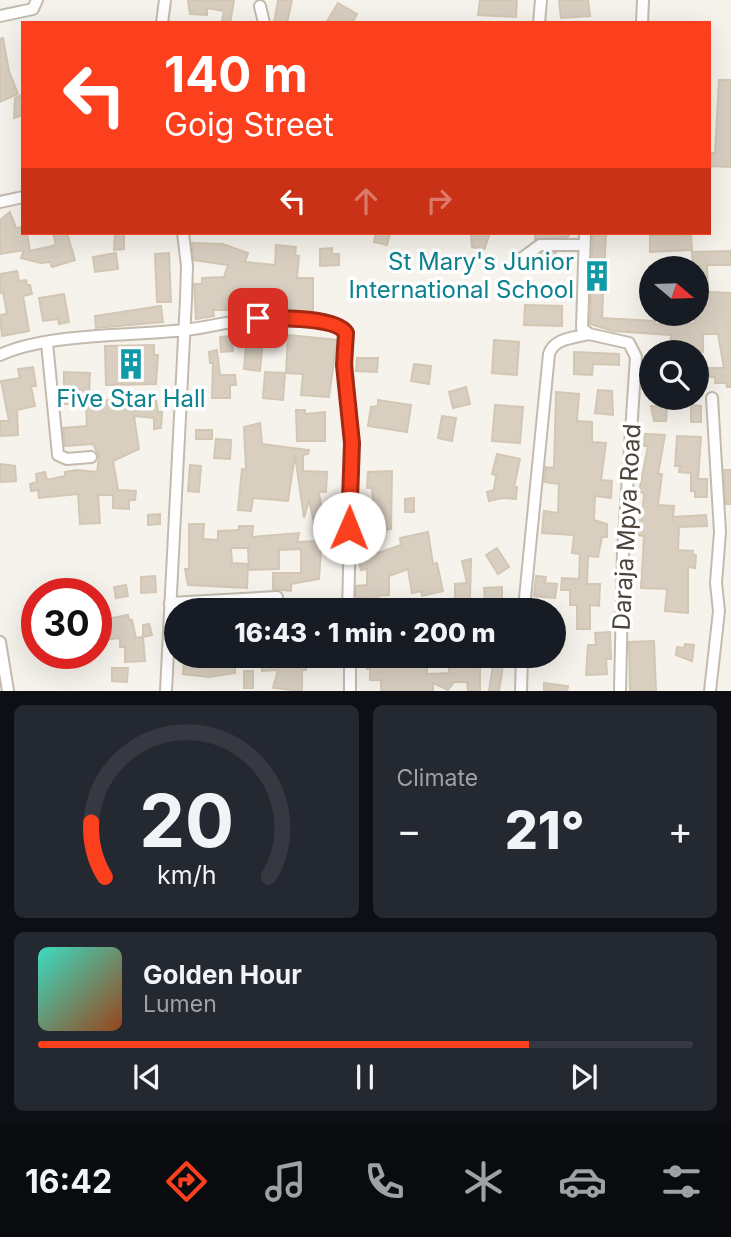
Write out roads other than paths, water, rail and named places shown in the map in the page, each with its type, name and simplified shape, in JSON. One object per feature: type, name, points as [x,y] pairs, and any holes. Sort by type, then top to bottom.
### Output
[{"type":"street","points":[[0,16],[33,9],[37,0]]},
{"type":"street","points":[[162,21],[164,0]]},
{"type":"street","points":[[540,21],[541,0]]},
{"type":"street","points":[[642,21],[643,0]]},
{"type":"street","points":[[260,6],[264,21]]},
{"type":"street","points":[[0,202],[21,197]]},
{"type":"street","points":[[170,598],[187,266],[183,235]]},
{"type":"street","points":[[584,235],[580,318],[582,328],[589,334]]},
{"type":"street","points":[[521,259],[540,245],[584,245]]},
{"type":"street","points":[[0,355],[26,346],[183,330],[258,318],[283,318],[344,329],[352,443],[348,598]]},
{"type":"street","points":[[525,598],[549,354],[552,346],[558,342],[589,334]]},
{"type":"street","name":"Daraja Mpya Road","points":[[589,334],[625,341],[636,356],[623,552],[620,691]]},
{"type":"street","points":[[47,343],[58,455],[67,459],[91,457]]},
{"type":"street","points":[[710,691],[719,611],[716,583],[720,532],[712,398]]},
{"type":"street","points":[[258,598],[276,597]]},
{"type":"street","points":[[0,642],[8,691]]},
{"type":"street","points":[[166,691],[167,668]]},
{"type":"street","points":[[350,668],[350,691]]},
{"type":"street","points":[[522,668],[522,691]]},
{"type":"place","name":"St Mary's Junior International School","points":[[597,276]]},
{"type":"place","name":"Five Star Hall","points":[[131,364]]}]
